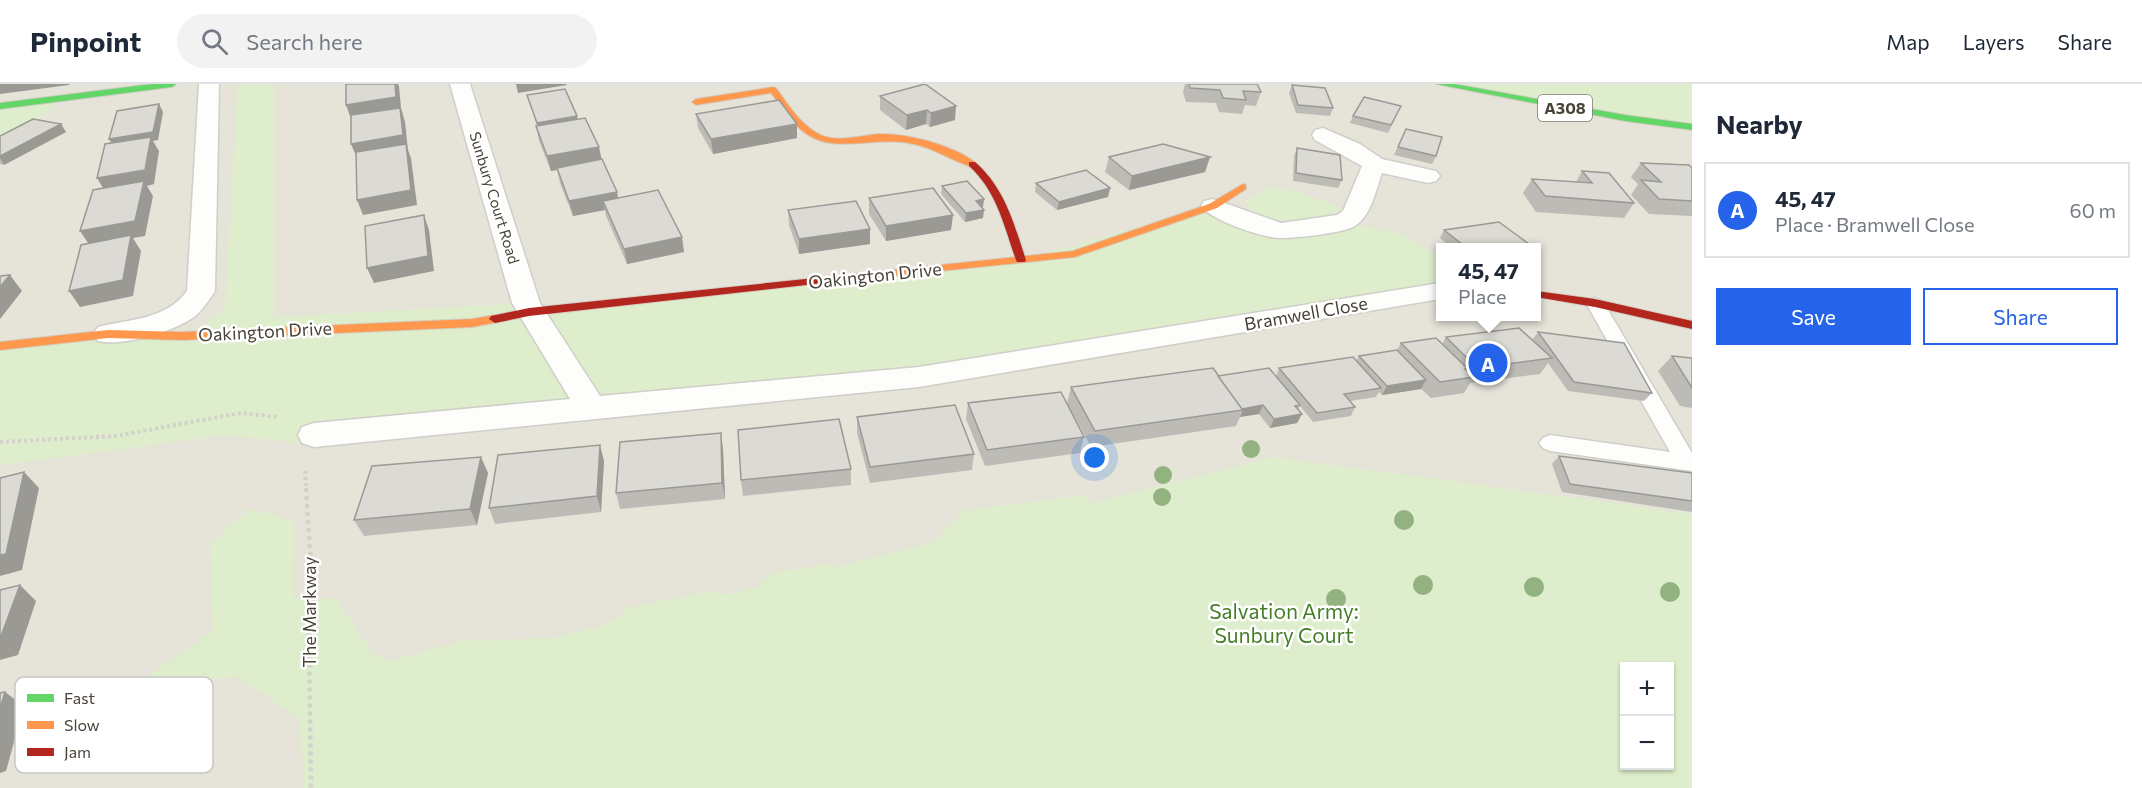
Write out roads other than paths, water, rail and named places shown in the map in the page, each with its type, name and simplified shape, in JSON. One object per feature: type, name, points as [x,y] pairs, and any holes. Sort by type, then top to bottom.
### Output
[{"type":"main road","points":[[0,106],[172,84]]},
{"type":"main road","name":"A308","points":[[1440,84],[1626,118],[1692,127]]},
{"type":"main road","points":[[696,102],[773,90],[807,130],[822,138],[839,141],[886,137],[915,141],[968,162],[988,178],[1021,260]]},
{"type":"main road","name":"Oakington Drive","points":[[0,346],[108,334],[183,336],[472,323],[529,312],[1075,254],[1213,206],[1243,187]]},
{"type":"main road","points":[[1541,295],[1595,303],[1692,325]]},
{"type":"street","points":[[108,334],[143,328],[171,318],[191,305],[201,291],[209,84]]},
{"type":"street","name":"Sunbury Court Road","points":[[460,84],[529,312]]},
{"type":"street","points":[[1323,135],[1352,149],[1374,164],[1428,177]]},
{"type":"street","points":[[1213,206],[1248,222],[1280,231],[1345,222],[1354,214],[1374,164]]},
{"type":"street","name":"Bramwell Close","points":[[591,408],[919,377],[1436,292]]},
{"type":"street","points":[[310,435],[591,408],[529,312]]},
{"type":"lane","points":[[1595,303],[1690,463]]},
{"type":"lane","points":[[1550,443],[1690,463]]},
{"type":"place","name":"45, 47","points":[[1488,363]]},
{"type":"park label","name":"Salvation Army: Sunbury Court","points":[[1284,624]]}]
